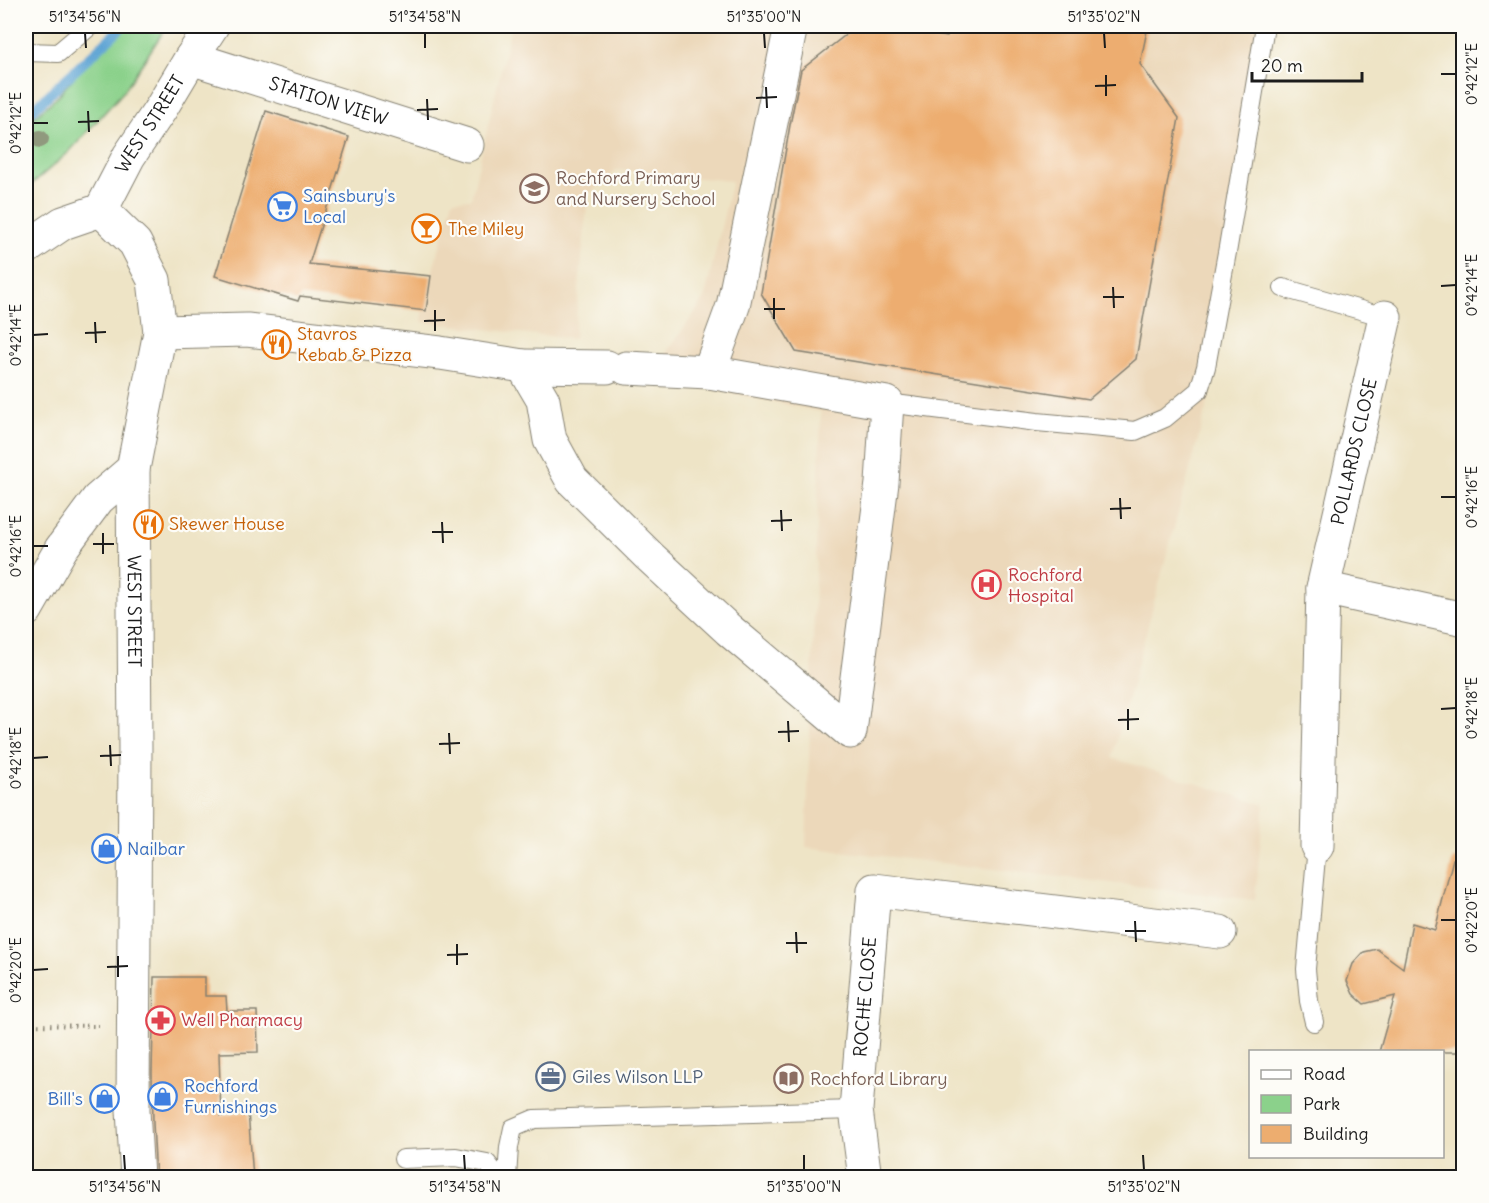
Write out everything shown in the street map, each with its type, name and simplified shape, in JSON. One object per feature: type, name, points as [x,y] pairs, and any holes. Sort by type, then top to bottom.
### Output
[{"type":"street","name":"WEST STREET","points":[[137,1178],[133,1110],[135,748],[133,469],[160,332],[154,280],[135,243],[101,210],[129,156],[212,26]]},
{"type":"street","points":[[709,372],[733,306],[791,26]]},
{"type":"street","name":"STATION VIEW","points":[[190,58],[467,145]]},
{"type":"street","points":[[26,248],[63,223],[101,210]]},
{"type":"street","name":"POLLARDS CLOSE","points":[[1317,846],[1323,588],[1385,317]]},
{"type":"street","points":[[160,332],[247,330],[440,353],[524,366],[709,372],[887,403],[882,483],[850,732],[729,630],[572,480],[550,440],[543,400],[524,366]]},
{"type":"street","points":[[26,610],[61,549],[98,499],[133,469]]},
{"type":"street","points":[[1323,588],[1464,619]]},
{"type":"street","name":"ROCHE CLOSE","points":[[865,1178],[856,1110],[874,890],[1220,932]]},
{"type":"lane","points":[[27,54],[58,53],[90,26]]},
{"type":"lane","points":[[887,403],[1037,422],[1135,431],[1165,418],[1199,390],[1206,367],[1226,258],[1265,26]]},
{"type":"lane","points":[[1283,288],[1385,317]]},
{"type":"lane","points":[[1314,1022],[1305,969],[1317,846]]},
{"type":"lane","points":[[507,1178],[508,1147],[513,1128],[534,1119],[856,1110]]},
{"type":"lane","points":[[403,1159],[456,1157],[487,1163],[500,1178]]},
{"type":"path","points":[[26,1025],[133,1026]]},
{"type":"shaded area","name":"Rochford Hospital","points":[[511,26],[1258,26],[1211,391],[1112,758],[1264,804],[1255,900],[806,847],[821,412],[665,379],[666,353],[704,300],[732,181],[617,170],[588,195],[574,339],[422,322],[425,298],[453,200],[471,199]]},
{"type":"green space","points":[[116,26],[167,26],[124,91],[69,152],[26,189],[26,124],[57,97]]},
{"type":"building","points":[[857,26],[882,26],[947,37],[950,26],[1148,26],[1140,64],[1179,118],[1136,359],[1089,399],[796,352],[761,293],[790,125],[801,70]]},
{"type":"building","name":"Sainsbury's Local","points":[[266,111],[349,137],[309,264],[431,276],[426,311],[300,296],[298,301],[215,276]]},
{"type":"building","points":[[1453,859],[1464,860],[1464,1052],[1380,1050],[1395,996],[1364,1004],[1353,994],[1347,981],[1353,964],[1364,952],[1377,949],[1403,968],[1412,923],[1435,930]]},
{"type":"building","points":[[154,977],[205,977],[205,996],[226,996],[227,1011],[257,1011],[258,1052],[219,1053],[221,1116],[248,1111],[253,1178],[156,1178],[152,1073]]},
{"type":"waterway","points":[[26,116],[123,26]]},
{"type":"place","name":"Rochford Primary and Nursery School","points":[[535,188]]},
{"type":"place","name":"Sainsbury's Local","points":[[282,206]]},
{"type":"place","name":"The Miley","points":[[427,229]]},
{"type":"place","name":"Stavros Kebab & Pizza","points":[[276,344]]},
{"type":"place","name":"Skewer House","points":[[148,524]]},
{"type":"place","name":"Rochford Hospital","points":[[987,585]]},
{"type":"place","name":"Nailbar","points":[[106,849]]},
{"type":"place","name":"Well Pharmacy","points":[[160,1020]]},
{"type":"place","name":"Giles Wilson LLP","points":[[551,1077]]},
{"type":"place","name":"Rochford Library","points":[[789,1079]]},
{"type":"place","name":"Rochford Furnishings","points":[[163,1096]]},
{"type":"place","name":"Bill's","points":[[104,1099]]}]
